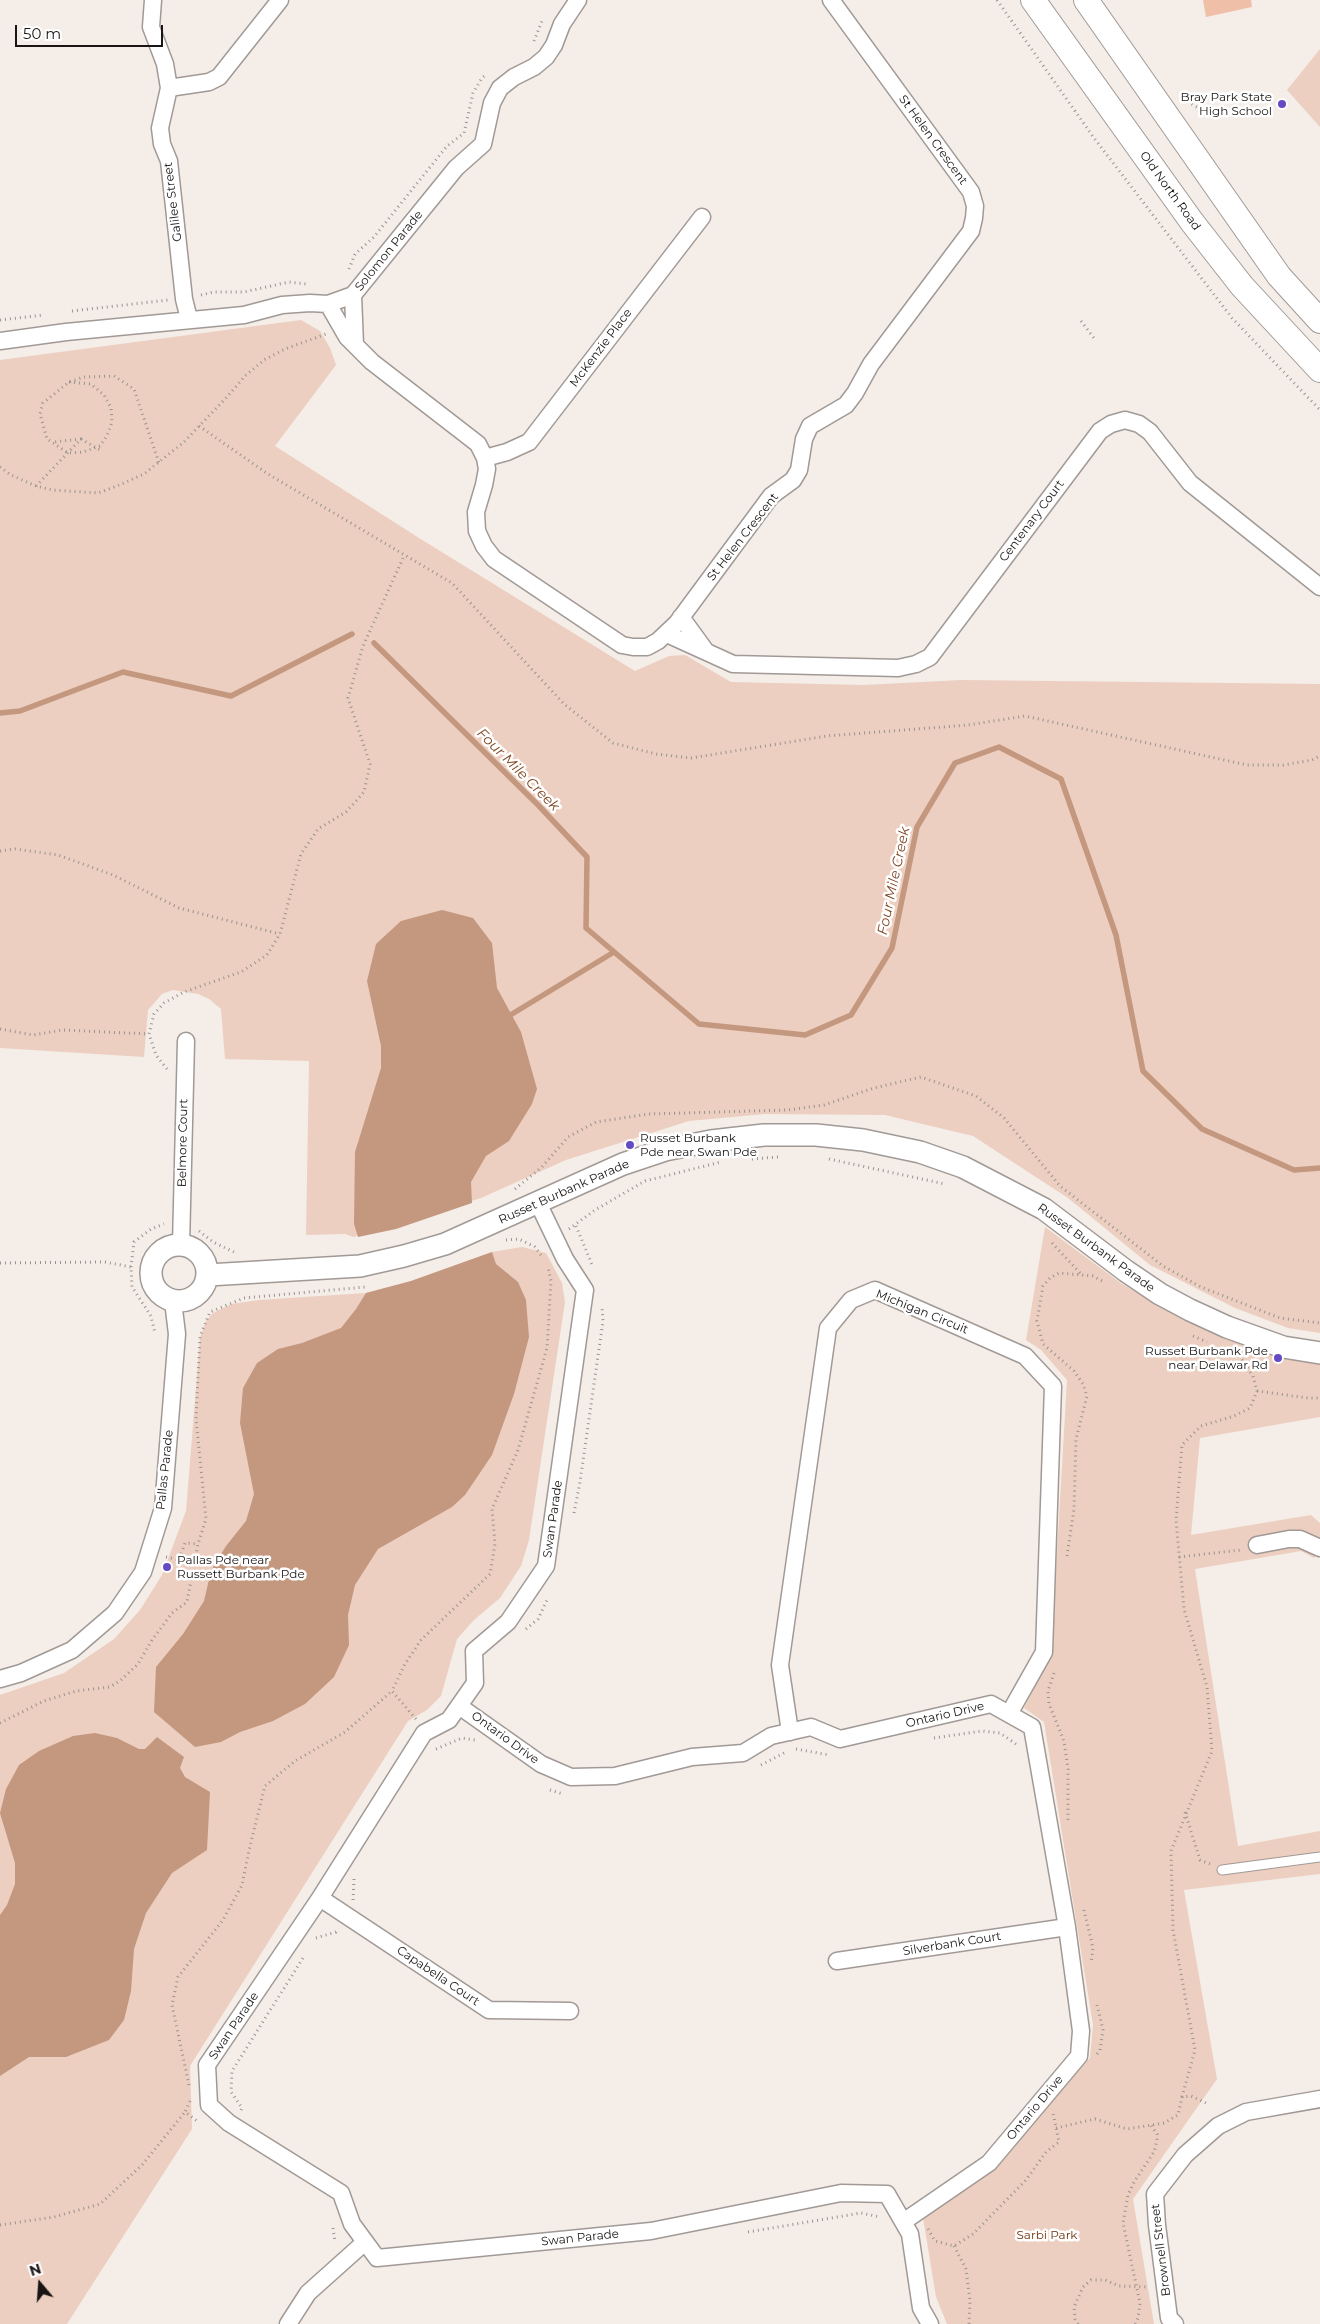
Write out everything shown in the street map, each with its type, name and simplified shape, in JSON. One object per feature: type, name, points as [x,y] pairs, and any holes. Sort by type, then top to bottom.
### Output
[{"type":"main road","name":"Old North Road","points":[[1033,0],[1192,222],[1242,286],[1320,370]]},
{"type":"main road","points":[[1086,0],[1279,276],[1320,321]]},
{"type":"street","name":"Galilee Street","points":[[153,0],[151,27],[165,64],[170,88],[160,128],[162,144],[170,161],[184,299],[189,319]]},
{"type":"street","points":[[170,88],[209,82],[219,77],[280,0]]},
{"type":"street","name":"Solomon Parade","points":[[0,341],[189,319],[244,315],[282,305],[328,304],[352,295],[363,284],[375,265],[456,168],[483,144],[492,103],[500,88],[514,77],[534,67],[546,57],[554,45],[562,24],[578,0]]},
{"type":"street","name":"St Helen Crescent","points":[[485,458],[484,485],[476,512],[477,531],[484,546],[494,559],[622,645],[633,648],[647,646],[667,634],[771,496],[793,480],[799,470],[804,439],[810,426],[846,405],[871,364],[971,231],[976,206],[971,192],[831,0]]},
{"type":"street","name":"McKenzie Place","points":[[485,458],[507,452],[529,442],[702,217]]},
{"type":"street","points":[[352,295],[355,345]]},
{"type":"street","points":[[328,304],[342,328],[372,362],[478,444],[485,458]]},
{"type":"street","name":"Centenary Court","points":[[667,634],[705,650],[721,660],[734,664],[898,668],[916,664],[930,656],[1100,431],[1111,424],[1125,420],[1139,424],[1150,432],[1190,483],[1320,587]]},
{"type":"street","name":"Centenary Court","points":[[681,617],[705,650]]},
{"type":"street","name":"Belmore Court","points":[[181,1245],[174,1223],[186,1041]]},
{"type":"street","name":"Russet Burbank Parade","points":[[208,1275],[360,1266],[404,1256],[445,1244],[492,1234],[538,1203],[623,1164],[665,1150],[711,1141],[764,1135],[816,1135],[863,1140],[920,1152],[963,1167],[1044,1209],[1126,1271],[1160,1294],[1190,1310],[1227,1327],[1283,1347],[1320,1353]]},
{"type":"street","name":"Swan Parade","points":[[538,1203],[565,1259],[585,1290],[546,1566],[508,1622],[474,1651],[475,1683],[449,1720],[424,1733],[320,1898],[208,2065],[209,2105],[229,2123],[340,2193],[352,2224],[377,2258],[651,2231],[841,2192],[887,2194],[910,2234],[921,2308],[930,2324]]},
{"type":"street","points":[[181,1245],[190,1247],[203,1258],[208,1275],[200,1292],[192,1298],[173,1302],[157,1292],[152,1283],[151,1266],[159,1252],[166,1248],[181,1245]]},
{"type":"street","name":"Michigan Circuit","points":[[790,1732],[780,1665],[828,1328],[851,1300],[875,1290],[1025,1356],[1053,1386],[1044,1652],[1009,1714]]},
{"type":"street","name":"Pallas Parade","points":[[0,1679],[21,1673],[72,1650],[115,1613],[143,1572],[163,1508],[177,1334],[173,1302]]},
{"type":"street","points":[[1257,1545],[1289,1539],[1300,1539],[1320,1548]]},
{"type":"street","name":"Ontario Drive","points":[[459,1706],[541,1764],[571,1777],[615,1776],[692,1758],[744,1753],[771,1736],[811,1726],[840,1739],[991,1704],[1032,1727],[1067,1927],[1081,2032],[1079,2056],[989,2163],[903,2222]]},
{"type":"street","name":"Capabella Court","points":[[320,1898],[489,2010],[570,2011]]},
{"type":"street","name":"Silverbank Court","points":[[837,1962],[1067,1927]]},
{"type":"street","name":"Brownell Street","points":[[1175,2324],[1169,2318],[1155,2194],[1186,2155],[1218,2126],[1246,2112],[1320,2099]]},
{"type":"street","points":[[288,2324],[308,2293],[365,2242]]},
{"type":"lane","points":[[1222,1870],[1320,1856]]},
{"type":"path","points":[[997,0],[1094,138],[1232,318],[1320,410]]},
{"type":"path","points":[[531,47],[544,16]]},
{"type":"path","points":[[346,277],[356,254],[374,237],[447,146],[464,133],[473,93],[482,78],[489,73]]},
{"type":"path","points":[[356,254],[375,265]]},
{"type":"path","points":[[66,312],[184,299],[214,292],[244,292],[289,282],[314,287]]},
{"type":"path","points":[[0,320],[47,314]]},
{"type":"path","points":[[1081,321],[1096,341]]},
{"type":"path","points":[[0,467],[11,475],[36,486],[52,490],[98,494],[144,474],[159,463],[184,442],[245,376],[264,360],[285,349],[342,328]]},
{"type":"path","points":[[68,454],[47,439],[40,414],[43,402],[69,382],[84,377],[114,376],[134,389],[159,463]]},
{"type":"path","points":[[68,454],[100,446],[107,436],[112,422],[110,408],[104,395],[90,384],[69,382]]},
{"type":"path","points":[[36,486],[81,439]]},
{"type":"path","points":[[52,442],[81,439],[102,451]]},
{"type":"path","points":[[169,1075],[167,1069],[156,1055],[149,1034],[154,1014],[164,1003],[184,992],[241,972],[267,955],[280,934],[301,854],[318,829],[346,812],[364,792],[370,764],[348,698],[363,646],[404,556]]},
{"type":"path","points":[[0,851],[15,850],[58,855],[113,874],[178,908],[280,934]]},
{"type":"path","points":[[0,1029],[33,1035],[62,1030],[149,1034]]},
{"type":"path","points":[[749,1159],[786,1157]]},
{"type":"path","points":[[822,1157],[951,1185]]},
{"type":"path","points":[[535,1247],[576,1226],[595,1210],[645,1181],[730,1160]]},
{"type":"path","points":[[155,1333],[151,1316],[132,1287],[131,1267],[134,1242],[151,1229],[174,1223],[196,1229],[213,1242],[230,1251],[239,1252]]},
{"type":"path","points":[[431,1729],[415,1718],[392,1691],[405,1664],[421,1640],[490,1574],[495,1544],[492,1509],[518,1450],[546,1348],[551,1281],[547,1262],[535,1247],[520,1239],[492,1234]]},
{"type":"path","points":[[1051,1241],[1082,1275]]},
{"type":"path","points":[[0,1263],[105,1262],[131,1267]]},
{"type":"path","points":[[1065,1565],[1074,1508],[1076,1439],[1087,1396],[1083,1384],[1074,1371],[1042,1344],[1037,1321],[1043,1286],[1050,1278],[1059,1273],[1093,1276],[1111,1286]]},
{"type":"path","points":[[0,1723],[44,1701],[76,1691],[110,1686],[121,1680],[138,1664],[152,1640],[172,1614],[187,1602],[198,1544],[206,1519],[196,1419],[200,1336],[210,1312],[244,1298],[361,1289]]},
{"type":"path","points":[[1187,1332],[1215,1345]]},
{"type":"path","points":[[1056,2128],[1095,2119],[1127,2129],[1164,2123],[1178,2115],[1195,2050],[1173,1930],[1171,1851],[1185,1812],[1212,1751],[1207,1688],[1184,1609],[1176,1520],[1182,1445],[1201,1426],[1234,1416],[1250,1408],[1257,1392],[1253,1376],[1238,1354],[1230,1351]]},
{"type":"path","points":[[1257,1392],[1320,1398]]},
{"type":"path","points":[[149,1554],[179,1560],[185,1543],[198,1544]]},
{"type":"path","points":[[1179,1557],[1246,1550],[1257,1545]]},
{"type":"path","points":[[1056,1669],[1048,1691],[1049,1704],[1064,1741],[1068,1769],[1068,1829]]},
{"type":"path","points":[[925,1739],[982,1731],[1000,1733],[1015,1742],[1019,1750]]},
{"type":"path","points":[[431,1757],[436,1749],[462,1738],[483,1742]]},
{"type":"path","points":[[757,1767],[792,1748],[831,1755]]},
{"type":"path","points":[[550,1789],[558,1794],[567,1794]]},
{"type":"path","points":[[1185,1812],[1200,1860],[1222,1870]]},
{"type":"path","points":[[311,1946],[316,1937],[336,1932],[353,1900],[354,1876]]},
{"type":"path","points":[[1082,1904],[1093,1948],[1090,1971]]},
{"type":"path","points":[[229,2123],[242,2108],[231,2092],[232,2071],[306,1954]]},
{"type":"path","points":[[1095,2001],[1103,2030],[1100,2050],[1095,2055]]},
{"type":"path","points":[[1182,2097],[1191,2096],[1206,2103]]},
{"type":"path","points":[[928,2229],[935,2241],[954,2246],[973,2234],[1026,2180],[1046,2152],[1059,2142],[1053,2113],[1058,2107]]},
{"type":"path","points":[[0,2225],[54,2217],[100,2204],[142,2165],[185,2112]]},
{"type":"path","points":[[954,2246],[966,2269],[970,2302],[969,2324]]},
{"type":"path","points":[[1078,2324],[1075,2319],[1074,2307],[1083,2287],[1091,2280],[1097,2279],[1119,2286],[1137,2286],[1140,2303],[1138,2318],[1135,2324]]},
{"type":"green space","points":[[1320,49],[1320,127],[1287,90]]},
{"type":"green space","points":[[301,320],[320,331],[330,348],[336,365],[275,446],[419,538],[635,671],[669,656],[685,655],[731,682],[864,685],[961,680],[1320,684],[1320,1333],[1288,1328],[1235,1308],[1150,1265],[1068,1198],[973,1136],[885,1115],[765,1114],[689,1121],[566,1160],[481,1198],[353,1237],[345,1234],[306,1235],[309,1061],[225,1059],[221,1009],[209,999],[198,994],[173,990],[162,994],[148,1010],[144,1057],[0,1048],[0,360]]},
{"type":"green space","name":"Sarbi Park","points":[[1045,1227],[1122,1284],[1186,1321],[1281,1357],[1320,1362],[1320,1417],[1200,1438],[1191,1535],[1311,1515],[1320,1523],[1320,1548],[1314,1558],[1301,1551],[1195,1569],[1238,1846],[1320,1831],[1320,1874],[1184,1890],[1217,2079],[1133,2199],[1154,2324],[947,2324],[936,2297],[923,2218],[996,2161],[1090,2058],[1093,2025],[1044,1722],[1024,1708],[1051,1655],[1067,1380],[1041,1350],[1026,1340]]},
{"type":"green space","points":[[522,1247],[546,1253],[562,1283],[565,1302],[529,1540],[521,1566],[500,1598],[474,1620],[457,1639],[441,1696],[427,1710],[408,1721],[190,2066],[192,2129],[67,2324],[0,2324],[0,1695],[64,1673],[114,1639],[140,1610],[162,1575],[186,1511],[200,1338],[206,1321],[213,1313],[231,1304],[259,1300],[366,1293],[411,1281],[492,1252]]},
{"type":"shaded area","points":[[442,910],[473,918],[492,943],[497,988],[521,1032],[537,1089],[532,1104],[509,1141],[486,1156],[471,1182],[472,1203],[396,1229],[358,1237],[354,1224],[355,1152],[381,1068],[381,1046],[367,981],[376,944],[401,921]]},
{"type":"shaded area","points":[[492,1252],[496,1264],[518,1282],[526,1300],[529,1337],[514,1394],[492,1455],[465,1495],[452,1507],[378,1549],[355,1585],[348,1615],[349,1645],[334,1677],[305,1704],[273,1721],[240,1732],[221,1742],[195,1747],[154,1712],[156,1667],[183,1634],[204,1601],[211,1571],[226,1546],[246,1521],[254,1494],[240,1423],[243,1388],[257,1363],[278,1349],[302,1343],[341,1328],[366,1293],[411,1281]]},
{"type":"shaded area","points":[[95,1733],[117,1738],[139,1749],[145,1749],[157,1737],[184,1757],[180,1768],[185,1777],[210,1792],[207,1850],[172,1873],[146,1913],[134,1949],[131,1991],[124,2020],[109,2040],[66,2057],[29,2057],[0,2076],[0,1915],[7,1905],[15,1884],[15,1863],[0,1813],[6,1789],[19,1765],[39,1751],[73,1736]]},
{"type":"building","points":[[1203,0],[1251,0],[1252,7],[1206,17]]},
{"type":"waterway","name":"Four Mile Creek","points":[[0,713],[20,711],[123,672],[231,696],[352,634]]},
{"type":"waterway","name":"Four Mile Creek","points":[[374,643],[539,806],[587,857],[586,928],[699,1024],[805,1035],[851,1015],[892,948],[917,827],[955,763],[999,747],[1061,779],[1116,935],[1143,1071],[1202,1129],[1294,1170],[1320,1168]]},
{"type":"waterway","points":[[512,1014],[614,952]]},
{"type":"place","name":"Bray Park State High School","points":[[1282,104]]},
{"type":"place","name":"Russet Burbank Pde near Swan Pde","points":[[630,1145]]},
{"type":"place","name":"Russet Burbank Pde near Delawar Rd","points":[[1278,1358]]},
{"type":"place","name":"Pallas Pde near Russett Burbank Pde","points":[[167,1567]]}]
